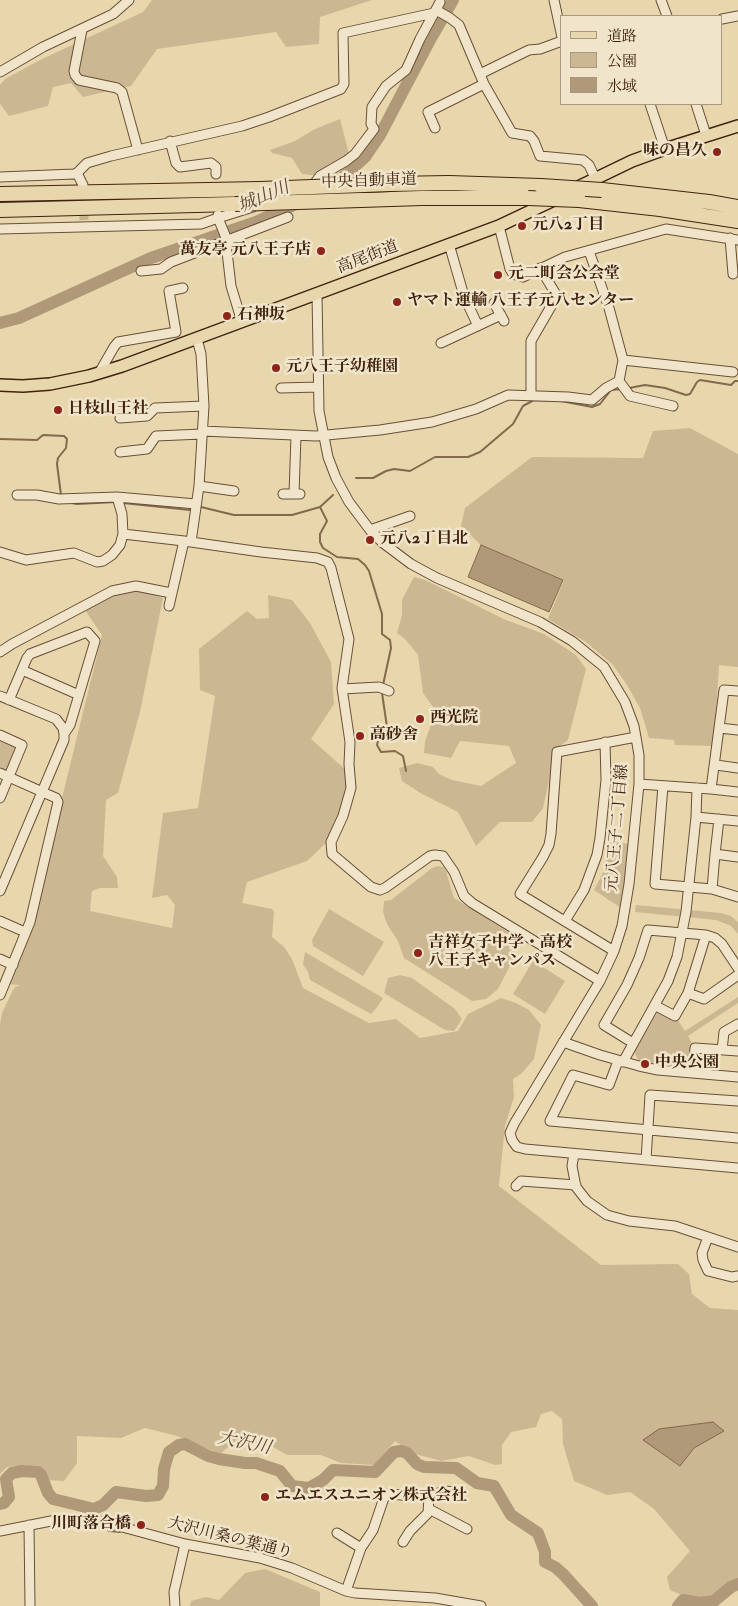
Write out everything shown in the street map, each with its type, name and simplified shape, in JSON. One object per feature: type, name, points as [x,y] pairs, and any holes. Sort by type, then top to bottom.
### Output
[{"type":"highway","name":"中央自動車道","points":[[0,194],[260,190],[449,183],[541,186],[599,184],[738,207]]},
{"type":"highway","name":"中央自動車道","points":[[0,210],[422,198],[528,198],[579,200],[660,209],[738,221]]},
{"type":"main road","name":"高尾街道","points":[[0,385],[50,384],[99,373],[196,339],[499,226],[599,184],[632,161],[665,148],[738,126]]},
{"type":"street","points":[[0,72],[43,47],[113,14],[129,0]]},
{"type":"street","points":[[554,0],[560,28]]},
{"type":"street","points":[[661,0],[667,15]]},
{"type":"street","points":[[0,229],[84,224],[200,224],[219,219],[279,196],[301,194],[309,191],[320,176],[355,154],[374,129],[371,124],[372,107],[386,86],[406,70],[437,9]]},
{"type":"street","points":[[0,177],[78,172],[87,163],[246,125],[341,89],[344,84],[343,33],[437,9],[459,25],[484,84],[512,133],[530,136],[540,156],[583,160],[589,165],[599,184]]},
{"type":"street","points":[[723,19],[738,16]]},
{"type":"street","points":[[82,30],[74,71],[75,75],[79,80],[117,88],[122,92],[138,150]]},
{"type":"street","points":[[480,74],[529,50],[540,49],[560,42]]},
{"type":"street","points":[[434,128],[428,112],[484,84]]},
{"type":"street","points":[[650,105],[665,148]]},
{"type":"street","points":[[696,105],[706,135]]},
{"type":"street","points":[[170,142],[176,163],[180,167],[212,163],[216,167],[216,174]]},
{"type":"street","points":[[78,172],[83,185]]},
{"type":"street","points":[[141,271],[161,270],[171,262],[225,238],[288,217]]},
{"type":"street","points":[[219,219],[225,238],[231,286],[242,322]]},
{"type":"street","points":[[499,226],[513,274],[523,277],[565,257],[666,229],[734,239],[733,274]]},
{"type":"street","points":[[449,244],[464,296],[478,326]]},
{"type":"street","points":[[589,250],[615,325],[623,360],[623,386],[630,396],[673,406]]},
{"type":"street","points":[[531,395],[531,341],[557,296],[540,268]]},
{"type":"street","points":[[99,373],[118,342],[176,332],[169,291],[183,288]]},
{"type":"street","name":"元八王子二丁目線","points":[[318,294],[318,387],[319,412],[323,434],[328,456],[343,491],[370,530],[400,555],[437,578],[540,622],[572,641],[604,668],[625,702],[634,726],[639,755],[639,784],[629,884],[622,926],[614,951],[600,981],[514,1124],[510,1133],[512,1140],[517,1147],[525,1149],[738,1168]]},
{"type":"street","points":[[441,343],[478,326],[502,318],[494,303]]},
{"type":"street","points":[[169,606],[171,592],[187,542],[199,486],[204,406],[201,354],[196,339]]},
{"type":"street","points":[[623,360],[735,373]]},
{"type":"street","points":[[120,452],[147,449],[156,436],[202,433],[296,436],[408,426],[432,422],[476,409],[508,395],[568,397],[592,400],[606,388],[623,386]]},
{"type":"street","points":[[281,388],[318,387]]},
{"type":"street","points":[[120,418],[147,416],[155,408],[204,406]]},
{"type":"street","points":[[283,494],[297,494],[291,469],[296,436]]},
{"type":"street","points":[[199,486],[234,491]]},
{"type":"street","points":[[17,495],[37,495],[59,499],[196,504]]},
{"type":"street","points":[[0,552],[26,560],[74,553],[97,562],[103,561],[112,555],[120,545],[122,514],[119,501]]},
{"type":"street","points":[[370,530],[410,516]]},
{"type":"street","points":[[122,534],[317,558],[328,562],[349,639],[342,689],[350,742],[351,788],[343,816],[331,842],[332,854],[370,886],[380,890],[430,856],[435,854],[443,856],[454,872],[464,896],[472,904],[600,981]]},
{"type":"street","points":[[0,652],[112,590],[136,586],[171,592]]},
{"type":"street","points":[[0,891],[3,877],[64,740],[63,728],[56,719],[4,698],[30,654],[87,632],[95,640],[70,725],[64,734]]},
{"type":"street","points":[[22,670],[79,695]]},
{"type":"street","points":[[342,689],[385,689]]},
{"type":"street","points":[[711,789],[716,765],[724,690],[738,691]]},
{"type":"street","points":[[719,728],[738,730]]},
{"type":"street","points":[[0,735],[22,745],[0,798]]},
{"type":"street","points":[[614,951],[520,894],[544,857],[552,834],[557,752],[636,737]]},
{"type":"street","points":[[565,921],[584,890],[597,856],[606,780],[605,742]]},
{"type":"street","points":[[716,765],[738,768]]},
{"type":"street","points":[[0,773],[56,798],[58,802],[30,922],[0,995]]},
{"type":"street","points":[[639,784],[738,792]]},
{"type":"street","points":[[663,786],[655,884],[712,889],[738,897]]},
{"type":"street","points":[[697,788],[689,888],[677,957],[668,981],[656,1006],[621,1061],[610,1084],[573,1075],[550,1120],[738,1138]]},
{"type":"street","points":[[696,816],[738,821]]},
{"type":"street","points":[[712,889],[719,819]]},
{"type":"street","points":[[715,854],[738,857]]},
{"type":"street","points":[[0,921],[26,932]]},
{"type":"street","points":[[634,1043],[604,1025],[627,985],[639,958],[648,930],[706,935],[715,938],[722,944],[738,968]]},
{"type":"street","points":[[656,1006],[676,1016],[688,993],[706,935]]},
{"type":"street","points":[[0,959],[13,964]]},
{"type":"street","points":[[688,993],[704,999],[738,975]]},
{"type":"street","points":[[722,1050],[724,1032],[738,1024]]},
{"type":"street","points":[[563,1042],[621,1061],[658,1070],[738,1076]]},
{"type":"street","points":[[693,1072],[695,1048],[738,1052]]},
{"type":"street","points":[[646,1160],[650,1094],[738,1101]]},
{"type":"street","points":[[574,1154],[572,1166],[576,1185],[588,1201],[607,1215],[629,1221],[675,1226],[738,1247]]},
{"type":"street","points":[[516,1186],[521,1181],[576,1185]]},
{"type":"street","points":[[708,1237],[702,1253],[708,1271],[732,1277],[738,1276]]},
{"type":"street","points":[[346,1592],[361,1548],[373,1530],[385,1495],[388,1494],[407,1499],[432,1497],[443,1491],[457,1492]]},
{"type":"street","points":[[403,1542],[410,1531],[428,1513],[429,1497]]},
{"type":"street","points":[[429,1509],[467,1530]]},
{"type":"street","name":"大沢川桑の葉通り","points":[[0,1531],[29,1525],[76,1520],[100,1521],[185,1544],[260,1558],[346,1592],[435,1598],[481,1606]]},
{"type":"street","points":[[29,1525],[30,1606]]},
{"type":"street","points":[[337,1534],[361,1548]]},
{"type":"street","points":[[175,1606],[174,1592],[185,1544]]},
{"type":"green space","points":[[152,0],[372,0],[320,17],[319,44],[286,47],[276,32],[157,49],[131,86],[83,97],[71,83],[53,87],[48,106],[9,116],[0,104],[0,85],[5,79],[40,60],[143,12]]},
{"type":"green space","points":[[340,119],[350,158],[320,176],[302,174],[292,158],[272,153],[270,150],[295,141],[315,129]]},
{"type":"green space","points":[[690,428],[738,454],[738,667],[719,665],[714,746],[675,745],[674,740],[649,738],[640,708],[613,665],[586,642],[548,619],[564,580],[481,545],[461,526],[465,508],[532,457],[643,458],[653,431]]},
{"type":"green space","points":[[414,577],[425,580],[506,620],[544,634],[576,655],[586,669],[568,740],[556,749],[543,808],[532,822],[500,822],[476,846],[458,812],[422,794],[402,781],[399,768],[417,763],[433,767],[439,774],[452,780],[481,786],[516,763],[509,746],[460,741],[451,758],[424,753],[425,741],[436,711],[423,693],[418,655],[405,639],[397,633],[402,615],[402,600]]},
{"type":"green space","points":[[136,590],[163,598],[140,712],[118,793],[106,800],[103,856],[117,877],[118,888],[100,888],[92,891],[90,911],[172,928],[175,905],[167,895],[152,898],[163,813],[198,808],[215,696],[200,690],[199,649],[247,611],[257,619],[269,618],[268,595],[292,600],[310,623],[331,662],[334,704],[311,739],[346,770],[347,784],[343,813],[325,844],[307,861],[247,882],[242,903],[272,909],[274,912],[272,937],[284,947],[292,959],[303,988],[369,1023],[396,1019],[420,1038],[458,1031],[468,1014],[501,998],[529,1010],[541,1025],[534,1059],[522,1073],[513,1079],[514,1097],[505,1126],[499,1186],[601,1265],[678,1264],[689,1274],[692,1294],[710,1308],[738,1310],[738,1584],[708,1601],[686,1597],[670,1590],[667,1577],[690,1551],[654,1509],[630,1492],[607,1495],[574,1481],[563,1444],[562,1419],[552,1411],[541,1414],[536,1427],[511,1432],[502,1445],[502,1464],[495,1465],[469,1456],[441,1461],[412,1453],[395,1441],[374,1465],[341,1463],[321,1455],[287,1455],[266,1443],[233,1443],[220,1454],[177,1436],[145,1428],[121,1438],[77,1436],[77,1463],[64,1481],[45,1480],[26,1465],[7,1467],[0,1474],[0,1024],[2,1013],[14,988],[20,985],[5,984],[30,922],[35,924],[36,912],[62,798],[102,635],[85,610],[115,594]]},
{"type":"green space","points":[[0,735],[22,745],[9,777],[0,773]]},
{"type":"green space","points":[[608,841],[629,844],[621,908],[594,890],[602,875],[606,861]]},
{"type":"green space","points":[[443,867],[446,871],[454,898],[516,937],[509,949],[516,954],[498,989],[486,999],[472,1001],[404,958],[398,941],[387,924],[383,912],[384,901],[391,900],[432,868]]},
{"type":"green space","points":[[636,905],[721,913],[731,916],[738,922],[738,934],[731,926],[716,920],[635,912]]},
{"type":"green space","points":[[329,909],[384,942],[363,976],[313,946],[312,940]]},
{"type":"green space","points":[[305,952],[383,998],[378,1006],[371,1014],[310,980],[303,964]]},
{"type":"green space","points":[[533,961],[565,981],[545,1014],[513,994]]},
{"type":"green space","points":[[400,975],[412,978],[455,1009],[462,1019],[454,1031],[445,1030],[384,993],[388,978]]},
{"type":"green space","points":[[738,997],[738,1003],[688,1036],[695,1048],[693,1068],[639,1061],[634,1052],[660,1008],[675,1016],[685,1031]]},
{"type":"green space","points":[[265,1569],[320,1592],[320,1606],[190,1606],[191,1601],[206,1597],[219,1600],[245,1573]]},
{"type":"water","points":[[481,545],[563,580],[549,612],[468,577]]},
{"type":"water","points":[[713,1422],[724,1431],[694,1448],[680,1466],[643,1440],[659,1429]]},
{"type":"waterway","name":"城山川","points":[[0,323],[19,318],[151,258],[256,222],[327,190],[365,157],[380,135],[453,0]]},
{"type":"waterway","points":[[629,388],[645,385],[665,388],[686,395],[690,394],[700,380],[731,385],[738,381]]},
{"type":"waterway","points":[[356,478],[373,478],[394,469],[410,471],[435,457],[468,457],[480,452],[513,424],[523,406],[534,400],[561,401],[592,407],[600,404],[611,390],[622,389]]},
{"type":"waterway","points":[[0,439],[37,440],[43,435],[64,436],[67,439],[66,448],[58,458],[57,464],[61,495]]},
{"type":"waterway","points":[[201,507],[234,515],[292,515],[320,507],[333,495]]},
{"type":"waterway","points":[[71,503],[116,502]]},
{"type":"waterway","points":[[123,503],[190,510]]},
{"type":"waterway","points":[[320,507],[327,521],[320,534],[320,542],[323,548],[337,557],[358,559],[369,571],[382,614],[382,634],[390,640],[391,648],[383,685]]},
{"type":"waterway","points":[[382,693],[387,727],[385,734],[378,741],[377,745],[381,752],[395,751],[403,756],[406,771]]},
{"type":"waterway","name":"大沢川","points":[[0,1504],[4,1503],[9,1497],[6,1479],[12,1473],[22,1471],[38,1472],[53,1499],[94,1509],[103,1505],[116,1492],[146,1496],[158,1495],[163,1486],[164,1469],[169,1452],[179,1445],[185,1444],[208,1456],[245,1463],[256,1463],[280,1471],[292,1486],[309,1488],[323,1480],[333,1470],[375,1472],[394,1452],[401,1451],[407,1453],[417,1464],[424,1467],[456,1468],[477,1483],[494,1486],[511,1515],[538,1533],[545,1552],[545,1562],[563,1574],[592,1606]]},
{"type":"waterway","points":[[103,1525],[109,1531],[120,1532]]},
{"type":"waterway","name":"大沢川","points":[[678,1606],[683,1600],[700,1603],[714,1601],[731,1587],[738,1584]]},
{"type":"tunnel","points":[[83,188],[84,220]]},
{"type":"place","name":"味の昌久","points":[[717,152]]},
{"type":"place","name":"元八2丁目","points":[[522,226]]},
{"type":"place","name":"萬友亭 元八王子店","points":[[321,251]]},
{"type":"place","name":"元二町会公会堂","points":[[498,275]]},
{"type":"place","name":"ヤマト運輸 八王子元八センター","points":[[397,302]]},
{"type":"place","name":"石神坂","points":[[227,316]]},
{"type":"place","name":"元八王子幼稚園","points":[[276,368]]},
{"type":"place","name":"日枝山王社","points":[[58,410]]},
{"type":"place","name":"元八2丁目北","points":[[370,540]]},
{"type":"place","name":"西光院","points":[[420,719]]},
{"type":"place","name":"高砂舎","points":[[360,736]]},
{"type":"place","name":"吉祥女子中学・高校 八王子キャンパス","points":[[418,953]]},
{"type":"place","name":"中央公園","points":[[645,1064]]},
{"type":"place","name":"エムエスユニオン株式会社","points":[[265,1497]]},
{"type":"place","name":"川町落合橋","points":[[141,1525]]}]
